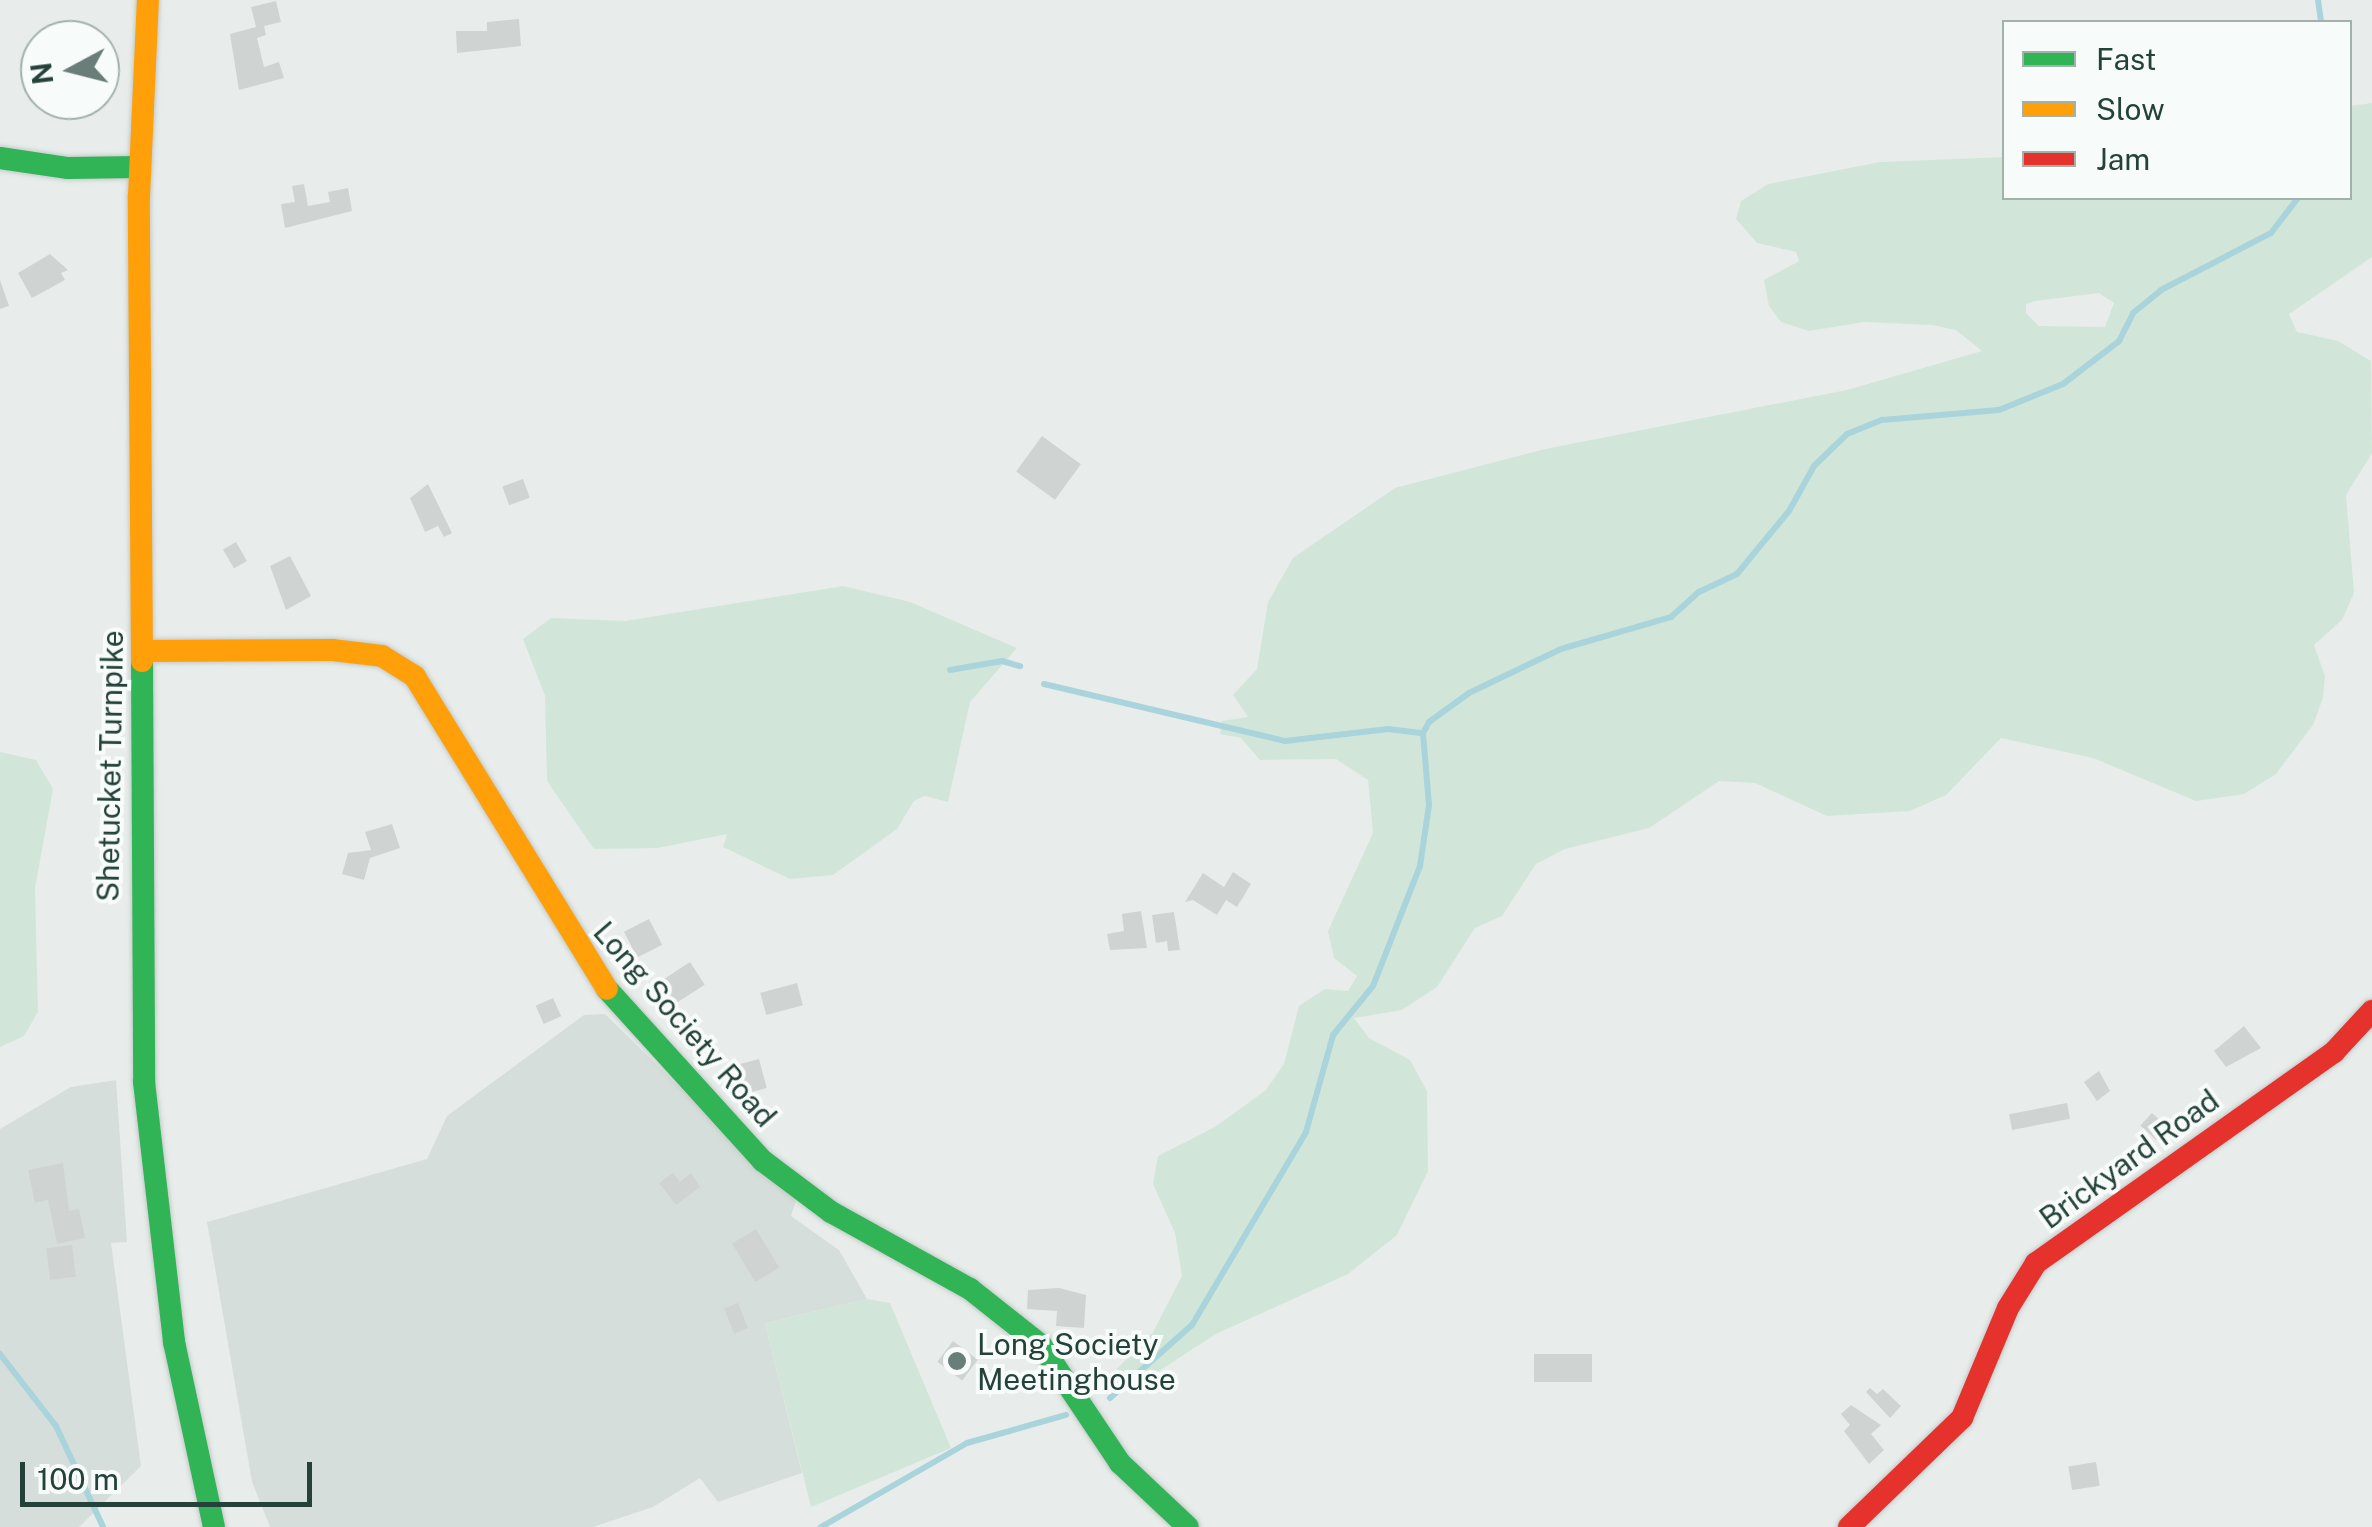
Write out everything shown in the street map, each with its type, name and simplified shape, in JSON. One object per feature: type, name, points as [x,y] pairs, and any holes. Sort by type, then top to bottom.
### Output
[{"type":"street","name":"Shetucket Turnpike","points":[[148,0],[139,167],[142,652],[138,938],[144,1082],[174,1342],[214,1527]]},
{"type":"street","points":[[0,158],[68,168],[139,167]]},
{"type":"street","name":"Long Society Road","points":[[142,652],[332,650],[382,656],[415,677],[555,914],[610,994],[764,1161],[831,1212],[970,1289],[1041,1345],[1120,1463],[1188,1527]]},
{"type":"street","name":"Brickyard Road","points":[[1850,1527],[1962,1418],[2008,1308],[2036,1263],[2334,1052],[2372,1011]]},
{"type":"shaded area","points":[[605,1014],[796,1201],[791,1216],[839,1250],[867,1299],[765,1323],[802,1473],[718,1502],[700,1478],[653,1507],[593,1527],[270,1527],[252,1482],[207,1222],[427,1159],[447,1116],[584,1015]]},
{"type":"shaded area","points":[[116,1080],[127,1242],[111,1243],[141,1466],[79,1527],[0,1527],[0,1129],[71,1087]]},
{"type":"green space","points":[[2372,103],[2372,257],[2289,314],[2297,332],[2338,341],[2371,361],[2372,453],[2346,495],[2354,593],[2342,620],[2314,645],[2325,676],[2323,698],[2313,725],[2276,774],[2244,794],[2196,801],[2093,758],[2001,738],[1946,795],[1910,811],[1827,816],[1755,783],[1719,781],[1649,828],[1565,849],[1536,864],[1502,916],[1475,928],[1437,987],[1402,1010],[1354,1018],[1369,1038],[1410,1060],[1427,1091],[1428,1171],[1397,1235],[1348,1274],[1216,1334],[1131,1389],[1112,1388],[1111,1375],[1153,1332],[1182,1276],[1175,1233],[1153,1184],[1158,1156],[1215,1127],[1266,1090],[1284,1064],[1299,1006],[1325,989],[1348,991],[1357,976],[1334,958],[1328,931],[1373,833],[1368,780],[1336,759],[1260,760],[1241,738],[1220,734],[1222,721],[1248,717],[1233,695],[1257,669],[1268,602],[1293,558],[1395,488],[1545,449],[1847,390],[1982,351],[1956,330],[1932,325],[1864,322],[1809,331],[1781,322],[1769,306],[1764,280],[1799,261],[1796,252],[1757,243],[1736,219],[1741,201],[1768,184],[1880,162],[2002,157],[2002,200],[2352,200],[2352,106]],"holes":[[[2099,293],[2114,303],[2105,327],[2039,326],[2026,313],[2026,304]]]},
{"type":"green space","points":[[843,586],[910,602],[1017,648],[970,702],[948,802],[925,796],[914,801],[897,829],[833,875],[790,879],[723,847],[727,834],[658,848],[594,849],[547,781],[545,696],[523,639],[551,618],[625,621]]},
{"type":"green space","points":[[0,752],[36,760],[53,789],[35,888],[38,1012],[24,1036],[0,1047]]},
{"type":"green space","points":[[867,1299],[890,1303],[951,1448],[811,1507],[765,1323]]},
{"type":"building","points":[[276,1],[281,22],[264,26],[266,35],[257,38],[264,67],[279,62],[284,78],[239,90],[230,34],[256,27],[251,7]]},
{"type":"building","points":[[519,19],[521,46],[457,53],[456,31],[487,31],[487,22]]},
{"type":"building","points":[[304,184],[308,206],[330,202],[328,192],[348,188],[352,211],[285,228],[281,204],[295,202],[292,186]]},
{"type":"building","points":[[50,254],[68,270],[61,273],[65,280],[32,298],[18,273]]},
{"type":"building","points":[[0,280],[9,306],[0,309]]},
{"type":"building","points":[[1042,436],[1081,464],[1055,500],[1016,472]]},
{"type":"building","points":[[523,479],[530,498],[509,505],[502,487]]},
{"type":"building","points":[[428,484],[452,533],[444,537],[438,526],[425,532],[410,498]]},
{"type":"building","points":[[236,542],[247,561],[234,569],[223,550]]},
{"type":"building","points":[[290,556],[311,596],[286,610],[270,566]]},
{"type":"building","points":[[392,824],[400,848],[370,858],[364,880],[342,874],[348,853],[371,850],[365,832]]},
{"type":"building","points":[[1233,872],[1251,884],[1237,907],[1226,900],[1217,915],[1193,900],[1185,902],[1203,873],[1224,887]]},
{"type":"building","points":[[1141,911],[1147,948],[1110,950],[1107,934],[1124,931],[1122,914]]},
{"type":"building","points":[[1174,912],[1180,950],[1168,951],[1167,941],[1156,943],[1152,915]]},
{"type":"building","points":[[649,919],[662,945],[637,958],[624,932]]},
{"type":"building","points":[[690,962],[705,985],[673,1005],[658,983]]},
{"type":"building","points":[[797,983],[803,1005],[766,1015],[760,993]]},
{"type":"building","points":[[553,998],[561,1016],[544,1024],[536,1006]]},
{"type":"building","points":[[2244,1026],[2261,1048],[2226,1067],[2214,1051]]},
{"type":"building","points":[[759,1059],[767,1088],[734,1097],[726,1068]]},
{"type":"building","points":[[2099,1071],[2110,1091],[2097,1101],[2084,1082]]},
{"type":"building","points":[[2067,1103],[2070,1119],[2012,1130],[2009,1114]]},
{"type":"building","points":[[2152,1113],[2168,1128],[2156,1140],[2140,1125]]},
{"type":"building","points":[[63,1163],[69,1211],[79,1209],[85,1238],[57,1244],[48,1200],[35,1203],[28,1170]]},
{"type":"building","points":[[673,1173],[680,1182],[691,1173],[700,1187],[676,1205],[659,1183]]},
{"type":"building","points":[[756,1229],[779,1268],[755,1282],[732,1243]]},
{"type":"building","points":[[72,1245],[76,1277],[50,1280],[46,1248]]},
{"type":"building","points":[[1059,1288],[1086,1295],[1084,1328],[1056,1326],[1057,1311],[1027,1309],[1028,1290]]},
{"type":"building","points":[[738,1303],[748,1328],[734,1334],[724,1309]]},
{"type":"building","name":"Long Society Meetinghouse","points":[[953,1341],[978,1360],[962,1380],[937,1362]]},
{"type":"building","points":[[1534,1354],[1592,1354],[1592,1382],[1534,1382]]},
{"type":"building","points":[[1870,1388],[1877,1394],[1883,1389],[1901,1406],[1890,1418],[1866,1392]]},
{"type":"building","points":[[1851,1405],[1881,1425],[1871,1434],[1884,1450],[1869,1464],[1844,1431],[1850,1425],[1841,1414]]},
{"type":"building","points":[[2096,1462],[2100,1486],[2072,1490],[2068,1466]]},
{"type":"waterway","points":[[2318,0],[2321,20]]},
{"type":"waterway","points":[[1110,1398],[1192,1325],[1306,1132],[1333,1035],[1373,986],[1420,866],[1429,805],[1423,733],[1429,722],[1469,693],[1561,649],[1671,617],[1699,592],[1737,574],[1789,511],[1814,466],[1847,434],[1882,420],[1999,410],[2063,384],[2119,341],[2133,313],[2161,290],[2271,233],[2296,200]]},
{"type":"waterway","points":[[950,670],[1002,661],[1020,666]]},
{"type":"waterway","points":[[1044,684],[1285,741],[1388,729],[1423,733]]},
{"type":"waterway","points":[[0,1354],[56,1426],[103,1527]]},
{"type":"waterway","points":[[821,1527],[967,1443],[1066,1415]]},
{"type":"traffic: fast","points":[[0,158],[68,168],[139,167]]},
{"type":"traffic: fast","points":[[142,661],[144,1082],[174,1342],[214,1527]]},
{"type":"traffic: fast","points":[[607,989],[763,1161],[831,1212],[970,1289],[1041,1345],[1120,1463],[1188,1527]]},
{"type":"traffic: slow","points":[[142,661],[139,196],[148,0]]},
{"type":"traffic: slow","points":[[142,651],[332,650],[382,656],[415,677],[607,989]]},
{"type":"traffic: jam","points":[[1849,1527],[1962,1418],[2008,1308],[2036,1263],[2334,1052],[2372,1011]]},
{"type":"place","name":"Long Society Meetinghouse","points":[[957,1361]]}]
